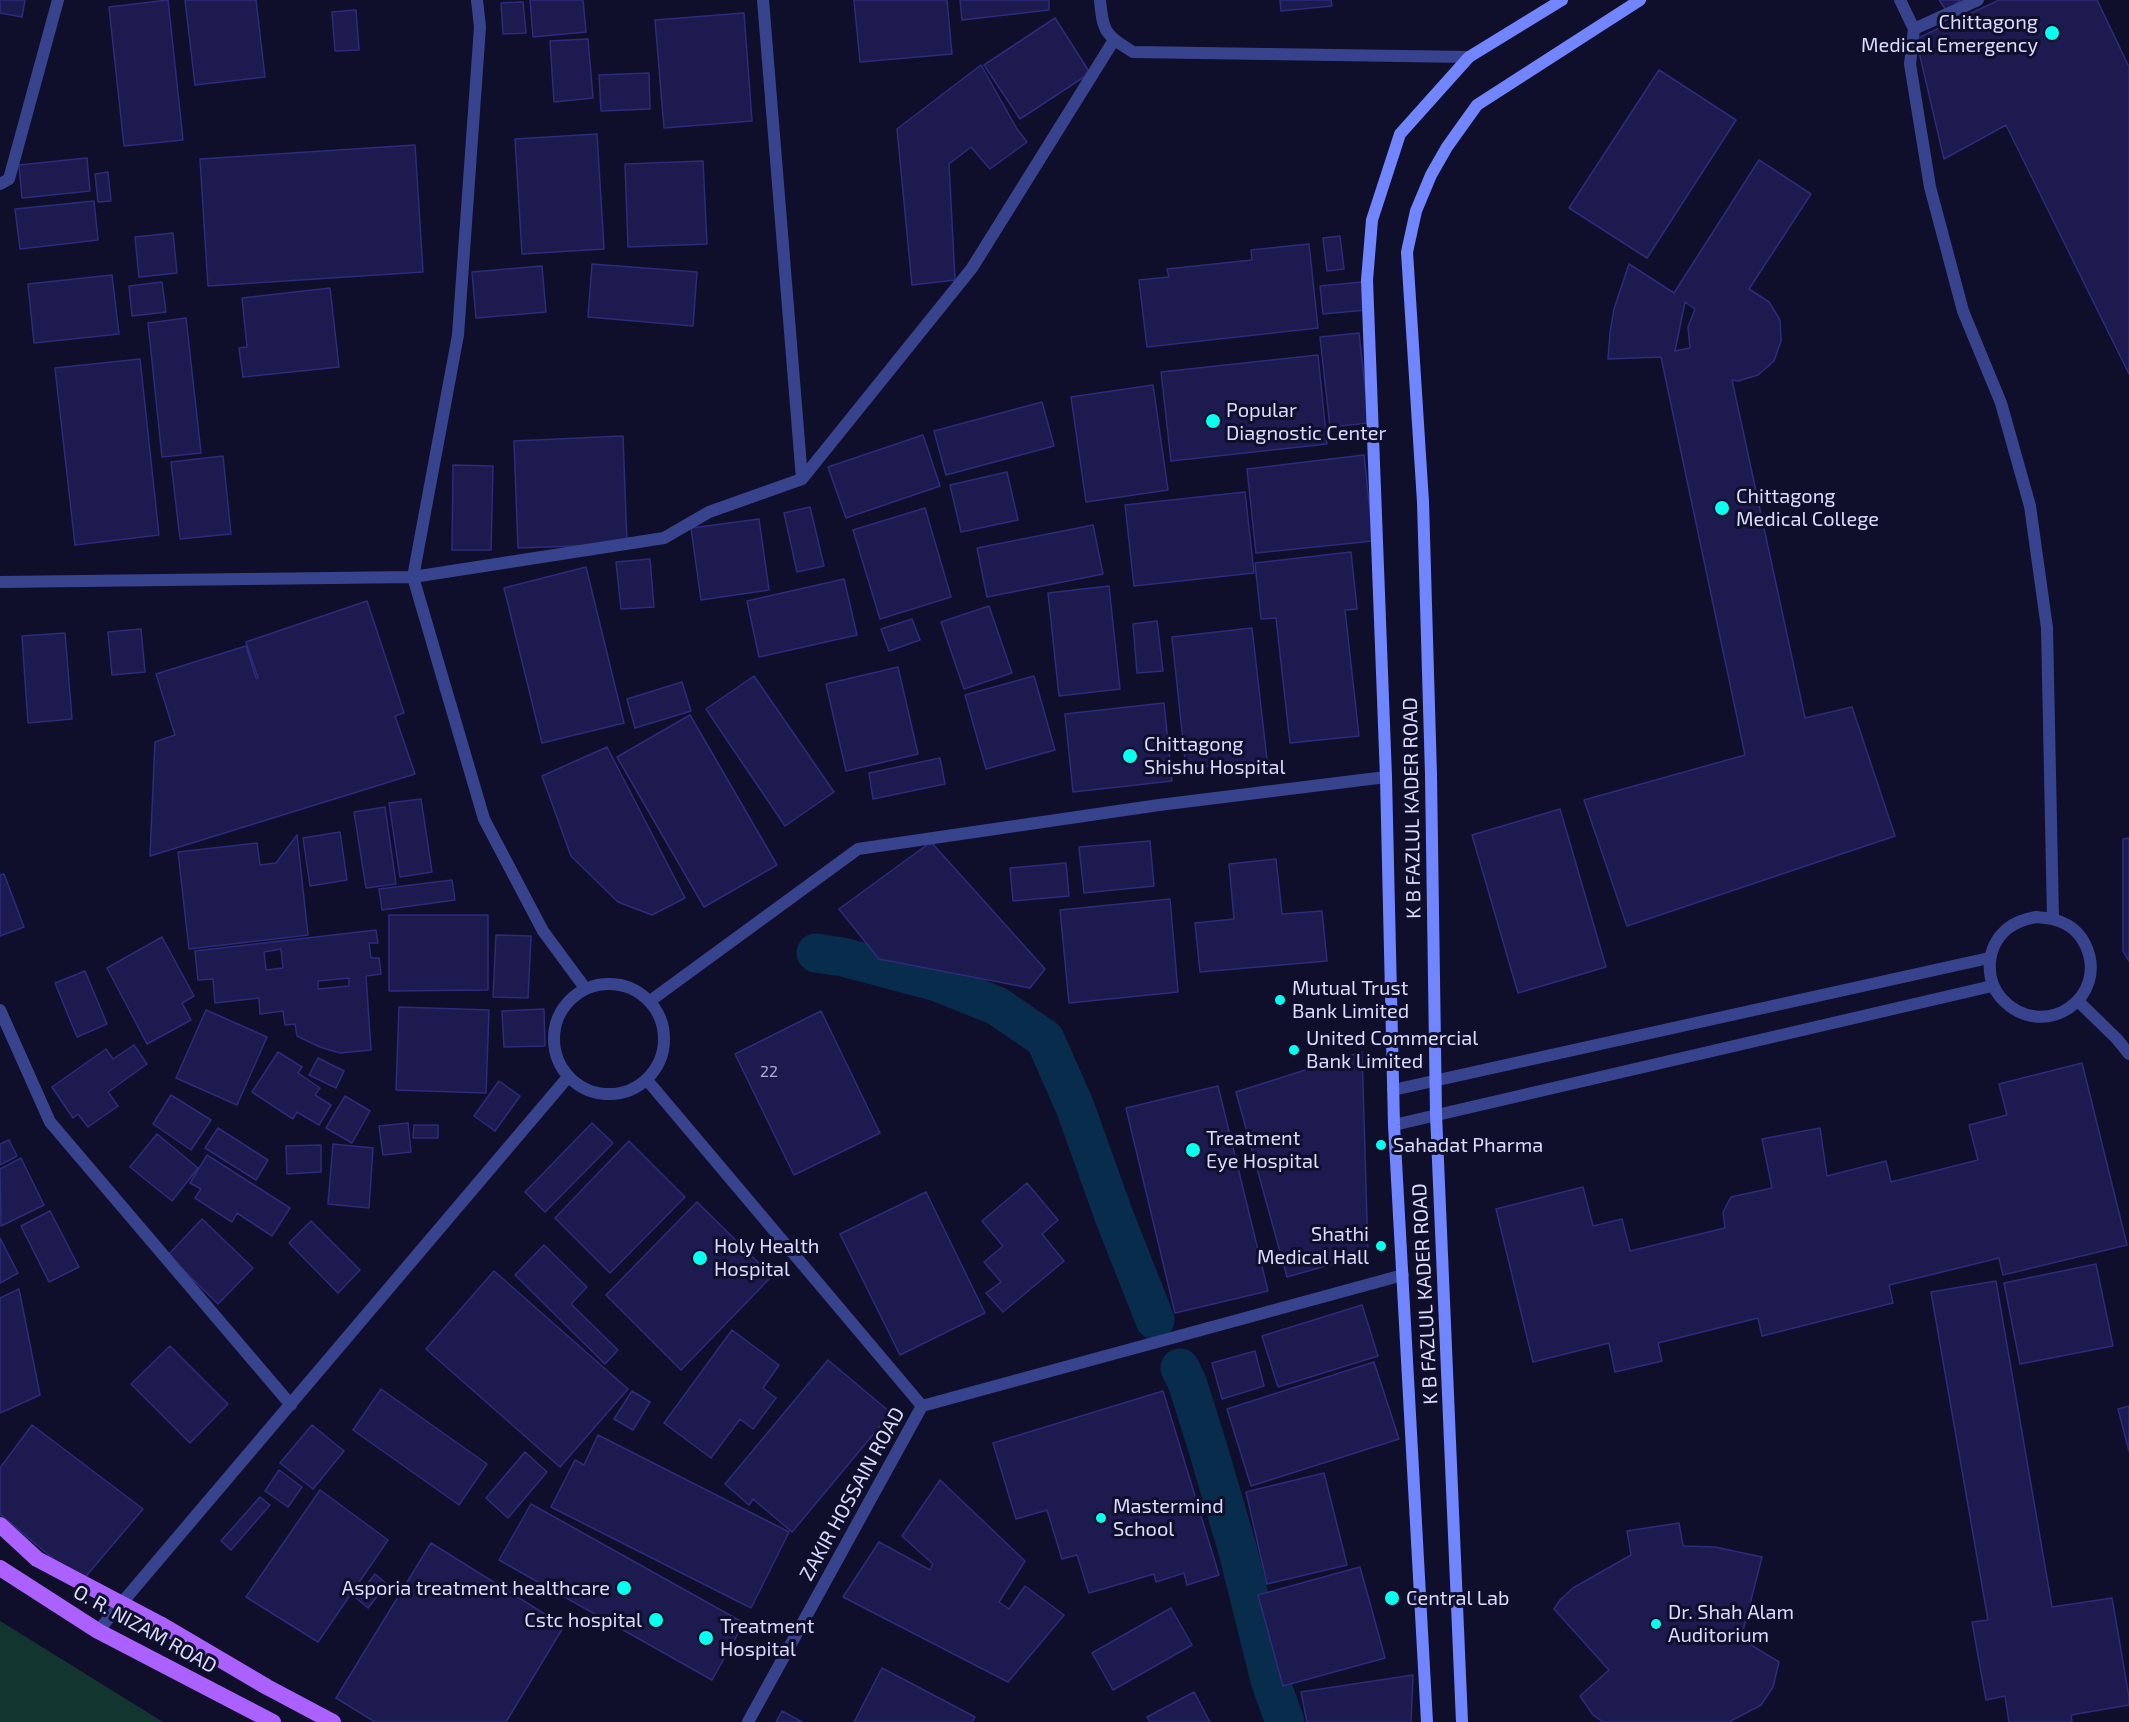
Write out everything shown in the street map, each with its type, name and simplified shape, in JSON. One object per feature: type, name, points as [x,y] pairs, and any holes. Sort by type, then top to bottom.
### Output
[{"type":"main road","name":"K B FAZLUL KADER ROAD","points":[[1427,1722],[1394,1125],[1386,777],[1367,279],[1372,220],[1400,135],[1469,57],[1562,0]]},
{"type":"main road","name":"K B FAZLUL KADER ROAD","points":[[1462,1722],[1436,1114],[1431,775],[1423,502],[1407,252],[1416,211],[1431,175],[1447,147],[1477,105],[1640,0]]},
{"type":"main road","points":[[0,1525],[37,1559],[160,1624],[267,1687],[333,1722]]},
{"type":"main road","name":"O. R. NIZAM ROAD","points":[[0,1568],[98,1630],[273,1722]]},
{"type":"street","points":[[0,184],[9,179],[58,0]]},
{"type":"street","points":[[477,0],[480,27],[458,335],[413,577],[484,819],[543,931],[585,988]]},
{"type":"street","points":[[763,0],[802,479]]},
{"type":"street","points":[[1100,0],[1103,27],[1114,40],[1133,52],[1469,57]]},
{"type":"street","points":[[1900,0],[1914,29],[1910,64],[1930,187],[1963,311],[2001,403],[2030,506],[2047,628],[2053,918]]},
{"type":"street","points":[[1914,29],[1978,0]]},
{"type":"street","points":[[0,582],[413,577],[664,538],[709,512],[802,479],[972,268],[1114,40]]},
{"type":"street","points":[[650,1001],[858,849],[1159,805],[1386,777]]},
{"type":"street","points":[[2036,917],[2053,918],[2069,925],[2081,937],[2089,952],[2091,970],[2087,986],[2078,1001],[2063,1012],[2046,1017],[2028,1016],[2011,1008],[1992,986],[1989,958],[2005,930],[2019,921],[2036,917]]},
{"type":"street","points":[[1393,1090],[1989,958]]},
{"type":"street","points":[[602,983],[620,984],[636,990],[650,1001],[659,1015],[664,1032],[664,1050],[647,1080],[632,1090],[615,1095],[598,1094],[582,1088],[568,1077],[558,1062],[553,1045],[554,1028],[560,1011],[571,998],[585,988],[602,983]]},
{"type":"street","points":[[1394,1125],[1992,986]]},
{"type":"street","points":[[2078,1001],[2129,1054]]},
{"type":"street","points":[[0,1010],[50,1122],[291,1405]]},
{"type":"street","points":[[98,1630],[568,1077]]},
{"type":"street","name":"ZAKIR HOSSAIN ROAD","points":[[647,1080],[922,1406],[748,1722]]},
{"type":"street","points":[[922,1406],[1403,1275]]},
{"type":"green space","points":[[0,1621],[163,1722],[0,1722]]},
{"type":"building","points":[[0,0],[25,0],[22,17],[0,13]]},
{"type":"building","points":[[168,0],[183,140],[124,146],[109,7]]},
{"type":"building","points":[[185,0],[256,0],[265,77],[195,85]]},
{"type":"building","points":[[530,0],[583,0],[586,32],[533,37]]},
{"type":"building","points":[[854,0],[947,0],[952,54],[860,62]]},
{"type":"building","points":[[960,0],[1049,0],[1049,10],[962,20]]},
{"type":"building","points":[[1280,0],[1331,0],[1332,6],[1281,11]]},
{"type":"building","points":[[1939,0],[1961,0],[1946,10]]},
{"type":"building","points":[[1999,0],[2097,0],[2129,67],[2129,374],[2006,125],[1944,159],[1916,39]]},
{"type":"building","points":[[523,2],[526,33],[503,34],[501,3]]},
{"type":"building","points":[[356,10],[359,50],[335,51],[332,12]]},
{"type":"building","points":[[744,13],[752,121],[664,128],[655,20]]},
{"type":"building","points":[[1055,18],[1090,73],[1020,119],[984,65]]},
{"type":"building","points":[[588,39],[593,98],[554,102],[550,41]]},
{"type":"building","points":[[981,65],[1017,129],[1027,142],[990,169],[971,147],[949,164],[955,280],[912,285],[897,129]]},
{"type":"building","points":[[1659,70],[1736,120],[1647,258],[1569,208]]},
{"type":"building","points":[[649,73],[650,109],[601,111],[599,75]]},
{"type":"building","points":[[597,134],[604,249],[522,254],[515,139]]},
{"type":"building","points":[[415,145],[423,272],[208,286],[200,159]]},
{"type":"building","points":[[87,158],[90,191],[22,198],[19,165]]},
{"type":"building","points":[[1759,160],[1811,194],[1749,289],[1769,302],[1780,320],[1781,341],[1774,361],[1758,375],[1738,381],[1732,380],[1805,718],[1852,707],[1895,836],[1627,926],[1584,800],[1745,755],[1661,357],[1608,359],[1614,309],[1629,264],[1674,293]],"holes":[[[1685,302],[1695,309],[1688,327],[1690,348],[1675,351]]]},
{"type":"building","points":[[703,161],[707,244],[628,247],[625,164]]},
{"type":"building","points":[[108,172],[111,201],[98,202],[95,174]]},
{"type":"building","points":[[94,201],[98,240],[20,249],[15,209]]},
{"type":"building","points":[[173,233],[177,273],[139,277],[135,237]]},
{"type":"building","points":[[1340,236],[1344,269],[1327,271],[1323,238]]},
{"type":"building","points":[[1309,244],[1318,328],[1147,347],[1139,280],[1169,277],[1167,269],[1252,260],[1251,250]]},
{"type":"building","points":[[592,264],[697,272],[693,326],[588,317]]},
{"type":"building","points":[[542,266],[546,312],[476,318],[472,272]]},
{"type":"building","points":[[112,275],[119,334],[34,343],[28,284]]},
{"type":"building","points":[[162,282],[166,312],[132,316],[129,286]]},
{"type":"building","points":[[1362,282],[1366,310],[1323,314],[1320,286]]},
{"type":"building","points":[[330,288],[339,367],[243,377],[239,348],[247,347],[242,298]]},
{"type":"building","points":[[186,318],[201,453],[162,457],[148,323]]},
{"type":"building","points":[[1359,333],[1369,423],[1330,427],[1320,337]]},
{"type":"building","points":[[1318,355],[1327,444],[1171,461],[1161,372]]},
{"type":"building","points":[[140,359],[159,535],[75,545],[55,368]]},
{"type":"building","points":[[1153,385],[1168,490],[1086,502],[1071,397]]},
{"type":"building","points":[[1042,402],[1054,446],[946,475],[934,431]]},
{"type":"building","points":[[923,435],[940,486],[846,518],[828,467]]},
{"type":"building","points":[[623,436],[627,544],[518,548],[514,441]]},
{"type":"building","points":[[1364,455],[1373,541],[1256,553],[1247,469]]},
{"type":"building","points":[[223,456],[231,534],[180,539],[171,462]]},
{"type":"building","points":[[453,465],[493,466],[491,550],[452,550]]},
{"type":"building","points":[[1007,472],[1018,520],[961,532],[950,485]]},
{"type":"building","points":[[1245,492],[1254,573],[1134,586],[1125,505]]},
{"type":"building","points":[[810,507],[824,566],[797,572],[784,513]]},
{"type":"building","points":[[925,508],[951,597],[880,619],[853,530]]},
{"type":"building","points":[[759,519],[769,590],[701,600],[691,528]]},
{"type":"building","points":[[1093,525],[1103,574],[987,597],[977,548]]},
{"type":"building","points":[[1351,552],[1357,609],[1345,610],[1359,736],[1290,743],[1276,618],[1261,619],[1255,563]]},
{"type":"building","points":[[650,559],[654,607],[621,609],[616,562]]},
{"type":"building","points":[[586,567],[624,723],[542,743],[504,588]]},
{"type":"building","points":[[844,579],[857,635],[759,657],[747,601]]},
{"type":"building","points":[[1109,586],[1120,689],[1059,696],[1048,593]]},
{"type":"building","points":[[367,601],[404,713],[395,716],[415,774],[150,856],[155,742],[175,735],[156,674],[246,646],[256,678],[258,678],[246,642]]},
{"type":"building","points":[[989,606],[1012,673],[964,689],[941,622]]},
{"type":"building","points":[[912,619],[920,640],[889,651],[881,629]]},
{"type":"building","points":[[1157,621],[1163,671],[1137,673],[1133,624]]},
{"type":"building","points":[[1252,628],[1267,760],[1186,769],[1172,637]]},
{"type":"building","points":[[141,629],[145,672],[112,675],[108,632]]},
{"type":"building","points":[[65,633],[72,719],[28,723],[22,636]]},
{"type":"building","points":[[898,667],[918,754],[846,771],[826,684]]},
{"type":"building","points":[[754,676],[834,792],[785,826],[706,709]]},
{"type":"building","points":[[1034,676],[1055,750],[986,769],[965,695]]},
{"type":"building","points":[[682,682],[691,711],[635,728],[627,699]]},
{"type":"building","points":[[1164,703],[1172,781],[1073,792],[1065,714]]},
{"type":"building","points":[[690,715],[777,865],[704,907],[617,757]]},
{"type":"building","points":[[607,747],[685,898],[652,915],[618,902],[571,856],[542,776]]},
{"type":"building","points":[[940,758],[945,784],[873,799],[869,773]]},
{"type":"building","points":[[421,799],[432,872],[400,877],[389,803]]},
{"type":"building","points":[[385,807],[396,884],[366,888],[354,812]]},
{"type":"building","points":[[1560,809],[1606,967],[1518,993],[1472,835]]},
{"type":"building","points":[[340,832],[347,880],[310,886],[303,838]]},
{"type":"building","points":[[297,835],[308,935],[189,949],[178,852],[257,843],[260,865],[276,863]]},
{"type":"building","points":[[2129,838],[2129,961],[2123,951],[2123,839]]},
{"type":"building","points":[[1150,841],[1154,886],[1084,893],[1079,847]]},
{"type":"building","points":[[931,842],[1045,969],[1030,988],[879,959],[839,909]]},
{"type":"building","points":[[1276,859],[1282,914],[1322,911],[1327,961],[1200,972],[1195,923],[1234,919],[1229,864]]},
{"type":"building","points":[[1066,863],[1069,896],[1013,901],[1010,868]]},
{"type":"building","points":[[4,874],[24,927],[0,936],[0,875]]},
{"type":"building","points":[[452,880],[455,900],[382,910],[379,889]]},
{"type":"building","points":[[1170,899],[1178,992],[1069,1003],[1060,910]]},
{"type":"building","points":[[389,915],[488,915],[488,990],[389,991]]},
{"type":"building","points":[[376,930],[378,943],[369,943],[371,958],[379,958],[381,974],[366,976],[371,1050],[340,1053],[320,1047],[297,1036],[295,1024],[285,1025],[283,1011],[260,1014],[259,998],[215,1003],[213,979],[198,980],[195,951]],"holes":[[[281,949],[283,968],[266,970],[264,952]],[[349,978],[349,986],[318,989],[318,981]]]},
{"type":"building","points":[[496,935],[531,936],[528,998],[493,997]]},
{"type":"building","points":[[162,937],[194,996],[182,1003],[191,1020],[147,1044],[107,968]]},
{"type":"building","points":[[85,971],[107,1024],[77,1037],[55,983]]},
{"type":"building","points":[[399,1007],[489,1010],[486,1093],[396,1090]]},
{"type":"building","points":[[544,1009],[545,1046],[504,1047],[502,1011]]},
{"type":"building","points":[[206,1010],[267,1037],[237,1105],[176,1078]]},
{"type":"building","points":[[821,1011],[880,1133],[794,1175],[735,1054]]},
{"type":"building","points":[[134,1045],[147,1064],[108,1092],[118,1106],[88,1127],[78,1114],[73,1118],[52,1087],[106,1049],[113,1059]]},
{"type":"building","points":[[278,1052],[302,1067],[298,1073],[320,1088],[315,1095],[331,1105],[319,1125],[297,1112],[293,1119],[252,1092]]},
{"type":"building","points":[[1362,1052],[1368,1254],[1287,1277],[1236,1092]]},
{"type":"building","points":[[318,1058],[344,1071],[336,1088],[309,1075]]},
{"type":"building","points":[[2082,1063],[2127,1245],[2003,1275],[1999,1258],[1889,1285],[1893,1303],[1762,1336],[1758,1318],[1658,1343],[1662,1361],[1615,1372],[1609,1343],[1533,1362],[1496,1209],[1583,1187],[1593,1226],[1622,1219],[1630,1251],[1725,1228],[1723,1212],[1731,1197],[1772,1188],[1762,1139],[1820,1128],[1827,1176],[1886,1161],[1891,1182],[1978,1160],[1969,1125],[2007,1115],[1999,1084]]},
{"type":"building","points":[[499,1081],[520,1096],[495,1131],[474,1116]]},
{"type":"building","points":[[1218,1086],[1268,1291],[1175,1313],[1126,1108]]},
{"type":"building","points":[[171,1095],[211,1120],[191,1150],[153,1124]]},
{"type":"building","points":[[345,1096],[370,1111],[352,1143],[326,1128]]},
{"type":"building","points":[[408,1123],[411,1152],[383,1155],[379,1126]]},
{"type":"building","points":[[592,1123],[613,1143],[545,1212],[525,1192]]},
{"type":"building","points":[[414,1125],[438,1125],[438,1138],[413,1138]]},
{"type":"building","points":[[218,1128],[268,1160],[256,1180],[205,1148]]},
{"type":"building","points":[[157,1134],[198,1168],[172,1201],[130,1167]]},
{"type":"building","points":[[9,1140],[17,1156],[0,1165],[0,1144]]},
{"type":"building","points":[[629,1141],[685,1197],[610,1273],[555,1218]]},
{"type":"building","points":[[333,1144],[373,1148],[369,1208],[328,1204]]},
{"type":"building","points":[[321,1145],[321,1172],[287,1174],[286,1146]]},
{"type":"building","points":[[207,1155],[290,1208],[272,1236],[237,1213],[232,1222],[195,1198],[201,1189],[190,1183]]},
{"type":"building","points":[[21,1158],[44,1205],[1,1226],[0,1169]]},
{"type":"building","points":[[1027,1183],[1058,1220],[1042,1234],[1064,1261],[1003,1312],[986,1293],[1001,1282],[984,1262],[1003,1246],[982,1221]]},
{"type":"building","points":[[926,1192],[985,1313],[900,1355],[840,1234]]},
{"type":"building","points":[[697,1202],[772,1276],[681,1370],[606,1295]]},
{"type":"building","points":[[50,1211],[79,1267],[49,1282],[21,1226]]},
{"type":"building","points":[[202,1219],[253,1268],[218,1304],[168,1255]]},
{"type":"building","points":[[311,1221],[360,1270],[338,1293],[289,1243]]},
{"type":"building","points":[[0,1238],[18,1273],[0,1283]]},
{"type":"building","points":[[544,1245],[587,1287],[571,1304],[618,1350],[605,1364],[515,1275]]},
{"type":"building","points":[[2096,1264],[2113,1346],[2020,1364],[2004,1283]]},
{"type":"building","points":[[494,1271],[628,1389],[560,1467],[426,1349]]},
{"type":"building","points":[[1996,1281],[2052,1607],[2112,1598],[2129,1705],[2071,1715],[2072,1722],[2009,1722],[2005,1696],[1986,1700],[1972,1622],[1988,1620],[1931,1292]]},
{"type":"building","points":[[19,1289],[40,1395],[0,1413],[0,1298]]},
{"type":"building","points":[[1362,1305],[1378,1356],[1278,1387],[1262,1336]]},
{"type":"building","points":[[732,1330],[779,1365],[763,1388],[776,1398],[753,1429],[740,1419],[711,1458],[664,1423]]},
{"type":"building","points":[[170,1346],[228,1404],[190,1443],[131,1384]]},
{"type":"building","points":[[1255,1351],[1264,1386],[1222,1399],[1212,1363]]},
{"type":"building","points":[[828,1360],[891,1413],[792,1532],[753,1499],[749,1505],[725,1484]]},
{"type":"building","points":[[1374,1362],[1399,1439],[1251,1486],[1227,1409]]},
{"type":"building","points":[[381,1389],[487,1464],[459,1505],[353,1430]]},
{"type":"building","points":[[632,1391],[650,1402],[633,1430],[614,1419]]},
{"type":"building","points":[[1163,1391],[1219,1575],[1187,1585],[1184,1573],[1156,1582],[1154,1574],[1089,1593],[1077,1555],[1062,1559],[1047,1510],[1016,1519],[993,1443]]},
{"type":"building","points":[[2129,1406],[2129,1451],[2118,1409]]},
{"type":"building","points":[[32,1425],[143,1509],[81,1582],[0,1514],[0,1468]]},
{"type":"building","points":[[312,1425],[344,1451],[313,1489],[280,1463]]},
{"type":"building","points":[[598,1435],[789,1532],[751,1608],[551,1507],[575,1460],[584,1465]]},
{"type":"building","points":[[525,1452],[547,1472],[508,1518],[486,1498]]},
{"type":"building","points":[[279,1470],[302,1487],[288,1507],[265,1491]]},
{"type":"building","points":[[1324,1473],[1347,1565],[1267,1584],[1246,1492]]},
{"type":"building","points":[[940,1480],[1025,1561],[999,1602],[1009,1609],[1025,1586],[1064,1615],[1008,1682],[843,1597],[879,1542],[930,1570],[933,1564],[902,1536]]},
{"type":"building","points":[[320,1490],[388,1540],[318,1642],[246,1597]]},
{"type":"building","points":[[260,1497],[270,1505],[231,1550],[221,1541]]},
{"type":"building","name":"Cstc hospital","points":[[531,1504],[744,1623],[712,1680],[499,1560]]},
{"type":"building","name":"Dr. Shah Alam Auditorium","points":[[1679,1523],[1683,1546],[1715,1547],[1762,1557],[1741,1639],[1779,1662],[1773,1687],[1761,1705],[1729,1722],[1603,1722],[1593,1715],[1580,1696],[1609,1670],[1554,1609],[1573,1588],[1631,1555],[1627,1531]]},
{"type":"building","points":[[431,1543],[564,1626],[506,1722],[375,1722],[336,1698]]},
{"type":"building","points":[[1360,1567],[1385,1658],[1283,1686],[1258,1595]]},
{"type":"building","points":[[375,1574],[387,1584],[368,1608],[356,1598]]},
{"type":"building","points":[[1171,1608],[1192,1645],[1113,1690],[1092,1653]]},
{"type":"building","points":[[882,1668],[975,1717],[972,1722],[854,1722]]},
{"type":"building","points":[[1413,1675],[1411,1722],[1307,1722],[1301,1692]]},
{"type":"building","points":[[1194,1692],[1210,1722],[1150,1722],[1147,1717]]},
{"type":"building","points":[[782,1711],[802,1722],[776,1722]]},
{"type":"waterway","points":[[816,953],[843,957],[937,982],[997,1006],[1045,1039],[1075,1107],[1114,1216],[1155,1320]]},
{"type":"waterway","points":[[1180,1368],[1187,1382],[1206,1442],[1238,1551],[1270,1680],[1285,1722]]},
{"type":"place","name":"Chittagong Medical Emergency","points":[[2052,33]]},
{"type":"place","name":"Popular Diagnostic Center","points":[[1213,421]]},
{"type":"place","name":"Chittagong Medical College","points":[[1722,508]]},
{"type":"place","name":"Chittagong Shishu Hospital","points":[[1130,756]]},
{"type":"place","name":"Mutual Trust Bank Limited","points":[[1280,1000]]},
{"type":"place","name":"United Commercial Bank Limited","points":[[1294,1050]]},
{"type":"place","name":"Sahadat Pharma","points":[[1381,1145]]},
{"type":"place","name":"Treatment Eye Hospital","points":[[1193,1150]]},
{"type":"place","name":"Shathi Medical Hall","points":[[1381,1246]]},
{"type":"place","name":"Holy Health Hospital","points":[[700,1258]]},
{"type":"place","name":"Mastermind School","points":[[1101,1518]]},
{"type":"place","name":"Asporia treatment healthcare","points":[[624,1588]]},
{"type":"place","name":"Central Lab","points":[[1392,1598]]},
{"type":"place","name":"Cstc hospital","points":[[656,1620]]},
{"type":"place","name":"Dr. Shah Alam Auditorium","points":[[1656,1624]]},
{"type":"place","name":"Treatment Hospital","points":[[706,1638]]}]
